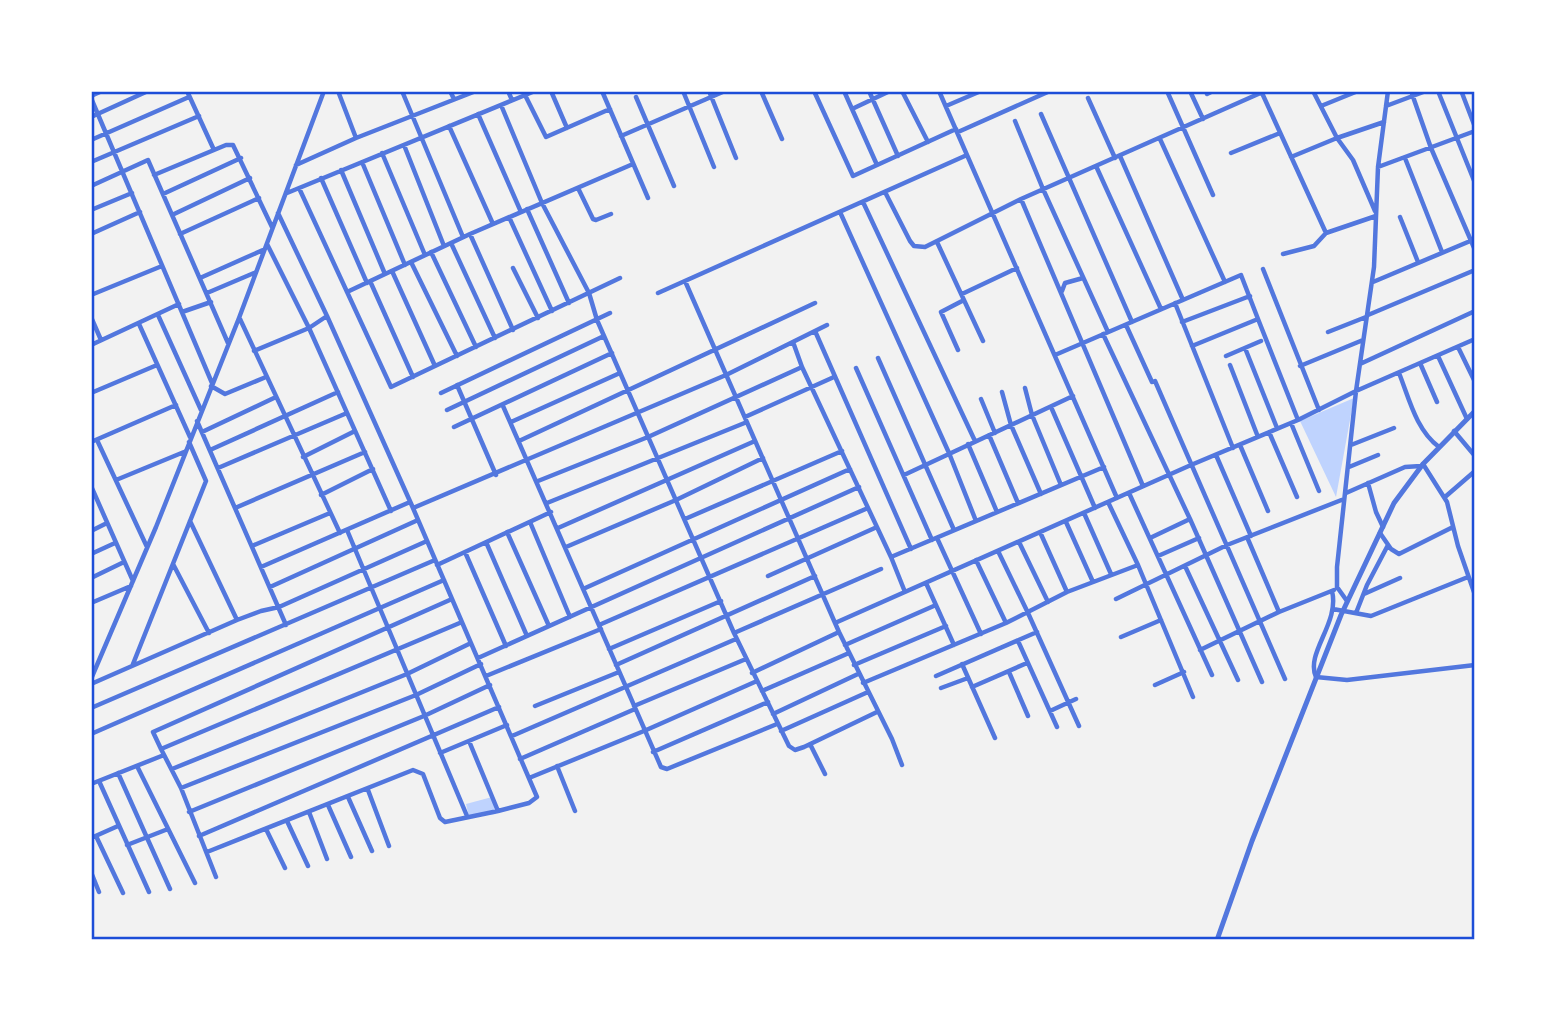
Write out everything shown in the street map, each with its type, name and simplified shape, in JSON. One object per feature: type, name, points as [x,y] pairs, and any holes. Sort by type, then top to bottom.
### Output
[{"type":"street","points":[[102,91],[91,97],[211,384],[225,394],[266,377]]},
{"type":"street","points":[[91,117],[148,91]]},
{"type":"street","points":[[187,91],[214,150]]},
{"type":"street","points":[[91,681],[239,318],[324,91]]},
{"type":"street","points":[[338,91],[356,138]]},
{"type":"street","points":[[402,91],[463,237]]},
{"type":"street","points":[[450,91],[454,99]]},
{"type":"street","points":[[295,165],[476,91]]},
{"type":"street","points":[[508,91],[512,100]]},
{"type":"street","points":[[285,193],[535,91]]},
{"type":"street","points":[[551,91],[567,128]]},
{"type":"street","points":[[602,91],[648,198]]},
{"type":"street","points":[[683,91],[715,167]]},
{"type":"street","points":[[709,91],[736,158]]},
{"type":"street","points":[[621,136],[725,91]]},
{"type":"street","points":[[761,91],[782,139]]},
{"type":"street","points":[[814,91],[853,176],[1049,91]]},
{"type":"street","points":[[844,91],[877,165]]},
{"type":"street","points":[[869,91],[898,156]]},
{"type":"street","points":[[852,109],[890,91]]},
{"type":"street","points":[[902,91],[928,142]]},
{"type":"street","points":[[939,91],[1117,498]]},
{"type":"street","points":[[946,106],[981,91]]},
{"type":"street","points":[[1167,91],[1213,195]]},
{"type":"street","points":[[1190,91],[1203,119]]},
{"type":"street","points":[[1207,94],[1213,91]]},
{"type":"street","points":[[1313,91],[1337,138],[1353,160],[1376,215]]},
{"type":"street","points":[[1321,106],[1358,91]]},
{"type":"street","points":[[1347,601],[1337,587],[1337,567],[1356,391],[1372,282],[1378,167],[1388,91]]},
{"type":"street","points":[[1386,106],[1412,94],[1426,91]]},
{"type":"street","points":[[1438,91],[1475,183]]},
{"type":"street","points":[[885,192],[914,246],[925,247],[1021,199],[1160,139],[1254,93],[1264,92],[1326,233]]},
{"type":"street","points":[[1378,167],[1456,139],[1475,129],[1462,93]]},
{"type":"street","points":[[1412,94],[1431,148],[1473,239],[1475,250]]},
{"type":"street","points":[[525,95],[546,137],[610,109]]},
{"type":"street","points":[[91,140],[190,97]]},
{"type":"street","points":[[636,97],[674,186]]},
{"type":"street","points":[[1088,98],[1183,300]]},
{"type":"street","points":[[500,105],[542,203],[589,293],[597,320],[735,636],[777,724],[792,749],[810,744],[877,712]]},
{"type":"street","points":[[478,114],[521,212]]},
{"type":"street","points":[[1041,114],[1132,322]]},
{"type":"street","points":[[91,162],[199,116]]},
{"type":"street","points":[[1015,121],[1105,333],[1262,682]]},
{"type":"street","points":[[1291,157],[1384,122]]},
{"type":"street","points":[[449,126],[493,224]]},
{"type":"street","points":[[1231,153],[1280,133]]},
{"type":"street","points":[[1160,139],[1225,282]]},
{"type":"street","points":[[154,175],[231,144],[241,158],[272,228]]},
{"type":"street","points":[[404,145],[444,246]]},
{"type":"street","points":[[382,153],[425,256]]},
{"type":"street","points":[[658,293],[967,155]]},
{"type":"street","points":[[163,194],[241,158]]},
{"type":"street","points":[[1405,158],[1442,251]]},
{"type":"street","points":[[91,186],[148,160],[228,344]]},
{"type":"street","points":[[362,162],[405,265]]},
{"type":"street","points":[[347,292],[463,237],[633,164]]},
{"type":"street","points":[[1096,166],[1161,309]]},
{"type":"street","points":[[341,170],[385,274]]},
{"type":"street","points":[[172,215],[250,178]]},
{"type":"street","points":[[321,178],[413,377]]},
{"type":"street","points":[[299,188],[391,387],[620,278]]},
{"type":"street","points":[[578,188],[593,219],[611,215]]},
{"type":"street","points":[[91,211],[132,193]]},
{"type":"street","points":[[180,234],[259,198]]},
{"type":"street","points":[[1021,199],[1143,486]]},
{"type":"street","points":[[863,202],[975,441]]},
{"type":"street","points":[[527,209],[569,303]]},
{"type":"street","points":[[91,234],[140,212]]},
{"type":"street","points":[[840,212],[949,453],[976,521]]},
{"type":"street","points":[[206,852],[413,770],[419,770],[428,784],[443,821],[446,822],[498,811],[536,799],[537,793],[413,508],[278,213]]},
{"type":"street","points":[[1283,254],[1314,246],[1326,233],[1376,215]]},
{"type":"street","points":[[509,217],[552,311]]},
{"type":"street","points":[[1400,217],[1418,262]]},
{"type":"street","points":[[470,234],[513,330]]},
{"type":"street","points":[[1372,282],[1473,239]]},
{"type":"street","points":[[937,242],[983,341]]},
{"type":"street","points":[[451,243],[495,338]]},
{"type":"street","points":[[200,278],[266,246]]},
{"type":"street","points":[[266,246],[309,328],[391,511]]},
{"type":"street","points":[[431,253],[476,347]]},
{"type":"street","points":[[411,262],[457,356]]},
{"type":"street","points":[[91,295],[162,266]]},
{"type":"street","points":[[513,268],[538,318]]},
{"type":"street","points":[[958,350],[941,312],[1017,268]]},
{"type":"street","points":[[1263,269],[1318,410]]},
{"type":"street","points":[[1328,332],[1475,270]]},
{"type":"street","points":[[392,271],[435,366]]},
{"type":"street","points":[[207,293],[256,272]]},
{"type":"street","points":[[1055,355],[1241,275],[1298,420]]},
{"type":"street","points":[[1061,292],[1065,283],[1083,278]]},
{"type":"street","points":[[685,281],[839,632],[902,765]]},
{"type":"street","points":[[1182,322],[1250,296]]},
{"type":"street","points":[[182,312],[211,302]]},
{"type":"street","points":[[519,440],[815,303]]},
{"type":"street","points":[[1175,303],[1233,448]]},
{"type":"street","points":[[91,345],[179,304]]},
{"type":"street","points":[[1360,364],[1475,311]]},
{"type":"street","points":[[441,393],[610,313]]},
{"type":"street","points":[[158,315],[201,411]]},
{"type":"street","points":[[91,317],[102,340]]},
{"type":"street","points":[[254,351],[309,328],[327,317]]},
{"type":"street","points":[[239,318],[340,533]]},
{"type":"street","points":[[1192,346],[1258,319]]},
{"type":"street","points":[[132,666],[206,481],[176,405],[139,324]]},
{"type":"street","points":[[1126,324],[1285,679]]},
{"type":"street","points":[[413,508],[638,414],[726,375],[827,325]]},
{"type":"street","points":[[814,331],[911,548]]},
{"type":"street","points":[[447,410],[604,336]]},
{"type":"street","points":[[835,623],[1298,420],[1356,391],[1475,339]]},
{"type":"street","points":[[1300,366],[1363,340]]},
{"type":"street","points":[[1226,356],[1261,341]]},
{"type":"street","points":[[793,342],[905,592]]},
{"type":"street","points":[[1458,346],[1475,382]]},
{"type":"street","points":[[1245,348],[1277,428]]},
{"type":"street","points":[[454,427],[612,354]]},
{"type":"street","points":[[1438,356],[1467,419]]},
{"type":"street","points":[[878,358],[954,530]]},
{"type":"street","points":[[1420,363],[1437,402]]},
{"type":"street","points":[[91,393],[158,365]]},
{"type":"street","points":[[1230,365],[1258,437]]},
{"type":"street","points":[[538,481],[648,437],[802,367]]},
{"type":"street","points":[[856,368],[934,539],[953,572],[981,634]]},
{"type":"street","points":[[511,422],[620,373]]},
{"type":"street","points":[[1398,373],[1420,425],[1439,447]]},
{"type":"street","points":[[547,503],[746,419],[834,377]]},
{"type":"street","points":[[457,385],[496,475]]},
{"type":"street","points":[[1025,388],[1032,415],[1061,485]]},
{"type":"street","points":[[210,450],[338,392]]},
{"type":"street","points":[[1002,392],[1011,425],[1041,494]]},
{"type":"street","points":[[904,475],[1073,396]]},
{"type":"street","points":[[202,432],[276,397]]},
{"type":"street","points":[[981,399],[1018,503]]},
{"type":"street","points":[[91,443],[176,405]]},
{"type":"street","points":[[503,405],[661,767],[667,769],[777,724]]},
{"type":"street","points":[[1051,407],[1095,508]]},
{"type":"street","points":[[1217,940],[1252,841],[1316,677],[1347,601],[1394,503],[1422,465],[1475,411]]},
{"type":"street","points":[[218,468],[347,413]]},
{"type":"street","points":[[197,421],[286,625]]},
{"type":"street","points":[[1291,423],[1320,491]]},
{"type":"street","points":[[1351,445],[1394,428]]},
{"type":"street","points":[[303,457],[355,431]]},
{"type":"street","points":[[1454,431],[1475,456]]},
{"type":"street","points":[[1269,432],[1297,497]]},
{"type":"street","points":[[97,440],[147,548]]},
{"type":"street","points":[[558,528],[755,441]]},
{"type":"street","points":[[968,444],[997,512]]},
{"type":"street","points":[[1240,445],[1268,512]]},
{"type":"street","points":[[685,519],[772,479],[842,451]]},
{"type":"street","points":[[116,480],[184,452]]},
{"type":"street","points":[[235,508],[365,452]]},
{"type":"street","points":[[1216,455],[1279,612]]},
{"type":"street","points":[[1348,467],[1378,455]]},
{"type":"street","points":[[566,547],[676,500],[763,458]]},
{"type":"street","points":[[1116,599],[1227,545],[1345,496],[1368,483],[1405,467],[1422,465]]},
{"type":"street","points":[[1422,465],[1445,496],[1475,595]]},
{"type":"street","points":[[891,557],[1104,467]]},
{"type":"street","points":[[321,495],[373,469]]},
{"type":"street","points":[[583,589],[850,469]]},
{"type":"street","points":[[1445,496],[1475,471]]},
{"type":"street","points":[[1368,483],[1381,530],[1395,554],[1453,527]]},
{"type":"street","points":[[91,486],[132,584]]},
{"type":"street","points":[[478,658],[859,487]]},
{"type":"street","points":[[1129,493],[1212,675]]},
{"type":"street","points":[[261,567],[410,502]]},
{"type":"street","points":[[1108,502],[1138,565],[1193,697]]},
{"type":"street","points":[[91,506],[98,503]]},
{"type":"street","points":[[486,676],[868,508]]},
{"type":"street","points":[[91,708],[465,552],[551,512]]},
{"type":"street","points":[[252,546],[330,513]]},
{"type":"street","points":[[1084,513],[1111,574]]},
{"type":"street","points":[[1150,538],[1190,519]]},
{"type":"street","points":[[270,587],[418,520]]},
{"type":"street","points":[[190,521],[237,620]]},
{"type":"street","points":[[530,522],[570,617]]},
{"type":"street","points":[[1066,522],[1093,582]]},
{"type":"street","points":[[91,531],[107,523]]},
{"type":"street","points":[[768,576],[877,527]]},
{"type":"street","points":[[347,530],[467,816]]},
{"type":"street","points":[[508,532],[549,626]]},
{"type":"street","points":[[1040,533],[1067,592]]},
{"type":"street","points":[[1158,556],[1199,538]]},
{"type":"street","points":[[91,681],[237,620],[279,607],[427,541]]},
{"type":"street","points":[[486,542],[527,636]]},
{"type":"street","points":[[1019,542],[1048,602]]},
{"type":"street","points":[[91,554],[115,543]]},
{"type":"street","points":[[1356,613],[1388,545]]},
{"type":"street","points":[[998,551],[1079,726]]},
{"type":"street","points":[[465,552],[506,646]]},
{"type":"street","points":[[976,560],[1006,623]]},
{"type":"street","points":[[91,578],[124,562]]},
{"type":"street","points":[[173,563],[209,633]]},
{"type":"street","points":[[863,683],[1006,623],[1067,592],[1138,565]]},
{"type":"street","points":[[1185,566],[1238,680]]},
{"type":"street","points":[[512,736],[626,688],[822,594],[881,569]]},
{"type":"street","points":[[616,665],[815,576]]},
{"type":"street","points":[[1333,609],[1371,616],[1468,577]]},
{"type":"street","points":[[1363,594],[1400,578]]},
{"type":"street","points":[[91,734],[444,580]]},
{"type":"street","points":[[926,583],[954,646]]},
{"type":"street","points":[[91,603],[132,584]]},
{"type":"street","points":[[1200,650],[1337,587]]},
{"type":"street","points":[[1316,677],[1313,666],[1333,609],[1332,591]]},
{"type":"street","points":[[216,877],[181,788],[153,732],[453,599]]},
{"type":"street","points":[[609,649],[721,601]]},
{"type":"street","points":[[845,645],[936,605]]},
{"type":"street","points":[[1121,637],[1161,620]]},
{"type":"street","points":[[91,784],[462,622]]},
{"type":"street","points":[[854,665],[946,626]]},
{"type":"street","points":[[752,673],[839,632]]},
{"type":"street","points":[[936,676],[1037,632]]},
{"type":"street","points":[[1018,641],[1057,727]]},
{"type":"street","points":[[172,769],[407,674],[471,643]]},
{"type":"street","points":[[762,691],[849,653]]},
{"type":"street","points":[[520,759],[746,659]]},
{"type":"street","points":[[972,687],[1027,663]]},
{"type":"street","points":[[181,788],[416,695],[481,664]]},
{"type":"street","points":[[962,664],[995,738]]},
{"type":"street","points":[[1316,677],[1347,680],[1475,665]]},
{"type":"street","points":[[535,706],[619,672]]},
{"type":"street","points":[[1155,685],[1184,672]]},
{"type":"street","points":[[1009,673],[1028,716]]},
{"type":"street","points":[[773,714],[858,674]]},
{"type":"street","points":[[941,688],[968,678]]},
{"type":"street","points":[[529,778],[757,681]]},
{"type":"street","points":[[189,812],[424,716],[489,685]]},
{"type":"street","points":[[781,731],[868,692]]},
{"type":"street","points":[[1050,711],[1076,699]]},
{"type":"street","points":[[653,752],[768,702]]},
{"type":"street","points":[[199,836],[499,706]]},
{"type":"street","points":[[440,753],[507,725]]},
{"type":"street","points":[[469,741],[498,811]]},
{"type":"street","points":[[810,744],[825,774]]},
{"type":"street","points":[[137,765],[195,883]]},
{"type":"street","points":[[557,766],[575,811]]},
{"type":"street","points":[[118,773],[170,889]]},
{"type":"street","points":[[99,781],[149,892]]},
{"type":"street","points":[[368,790],[389,846]]},
{"type":"street","points":[[348,797],[372,850]]},
{"type":"street","points":[[328,805],[351,857]]},
{"type":"street","points":[[309,813],[327,859]]},
{"type":"street","points":[[287,821],[308,866]]},
{"type":"street","points":[[118,826],[93,837],[123,893]]},
{"type":"street","points":[[127,845],[168,829]]},
{"type":"street","points":[[267,829],[285,868]]},
{"type":"street","points":[[91,872],[99,892]]},
{"type":"water","points":[[1354,398],[1336,497],[1300,421]]},
{"type":"water","points":[[492,797],[496,814],[469,817],[466,804]]}]
